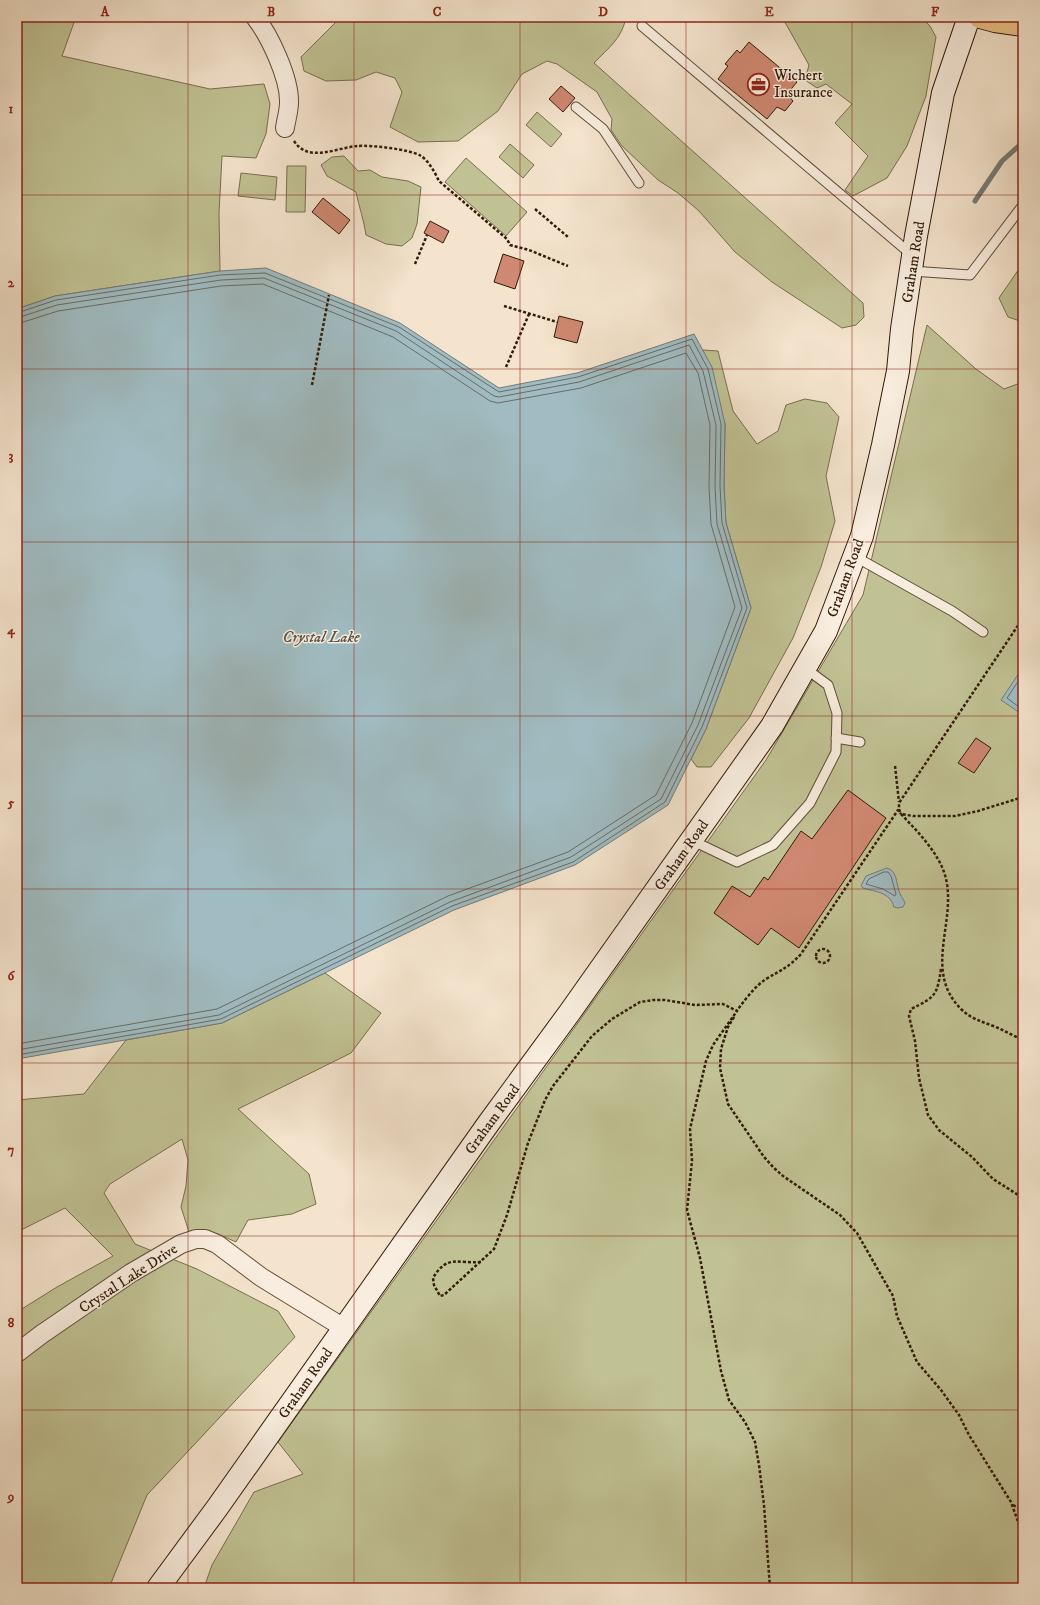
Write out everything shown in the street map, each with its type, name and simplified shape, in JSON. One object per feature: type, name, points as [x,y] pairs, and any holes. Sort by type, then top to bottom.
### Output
[{"type":"highway","points":[[980,17],[1023,25]]},
{"type":"main road","name":"Graham Road","points":[[158,1588],[222,1502],[772,726],[826,631],[863,528],[883,445],[897,378],[902,329],[912,264],[943,93],[969,17]]},
{"type":"street","points":[[255,17],[273,46],[286,81],[289,102],[285,128]]},
{"type":"street","name":"Crystal Lake Drive","points":[[17,1353],[131,1273],[181,1244],[196,1239],[205,1239],[217,1244],[261,1277],[344,1328]]},
{"type":"lane","points":[[642,26],[912,264],[970,275],[1023,205]]},
{"type":"lane","points":[[576,106],[603,129],[639,183]]},
{"type":"lane","points":[[854,556],[952,611],[983,632]]},
{"type":"lane","points":[[691,840],[737,862],[773,845],[810,803],[836,752],[837,713],[828,685],[805,668]]},
{"type":"lane","points":[[836,738],[860,742]]},
{"type":"path","points":[[285,128],[297,147],[306,152],[319,154],[358,146],[403,150],[421,156],[439,181],[506,238],[510,245],[529,250],[568,266]]},
{"type":"path","points":[[535,209],[568,237]]},
{"type":"path","points":[[415,264],[427,235]]},
{"type":"path","points":[[312,385],[329,295]]},
{"type":"path","points":[[504,306],[557,322]]},
{"type":"path","points":[[506,367],[528,314]]},
{"type":"path","points":[[900,803],[1023,618]]},
{"type":"path","points":[[895,766],[900,803],[899,808],[901,814]]},
{"type":"path","points":[[901,814],[913,816],[955,816],[978,811],[1023,797]]},
{"type":"path","points":[[770,1588],[764,1505],[759,1465],[754,1442],[745,1422],[729,1400],[721,1371],[700,1258],[687,1210],[692,1162],[690,1129],[706,1061],[713,1045],[750,994],[765,980],[791,964],[801,954],[898,810],[932,851],[944,872],[947,883],[947,908],[939,979],[934,994],[926,1002],[911,1009],[909,1016],[915,1041],[919,1078],[926,1111],[939,1130],[972,1157],[993,1179],[1023,1198]]},
{"type":"path","points":[[823,949],[829,952],[831,956],[830,960],[823,964],[816,958],[817,953],[823,949]]},
{"type":"path","points":[[941,966],[948,989],[953,999],[961,1009],[970,1017],[1023,1040]]},
{"type":"path","points":[[481,1262],[454,1261],[446,1263],[441,1267],[433,1278],[440,1296],[444,1295],[481,1262],[494,1249],[507,1215],[528,1143],[545,1100],[557,1080],[592,1036],[612,1019],[640,1002],[665,1000],[695,1005],[724,1004],[737,1011]]},
{"type":"path","points":[[737,1011],[728,1027],[721,1049],[720,1068],[728,1104],[764,1157],[774,1168],[783,1176],[840,1214],[857,1233],[894,1296],[897,1316],[917,1362],[942,1390],[959,1415],[969,1435],[1012,1505],[1021,1530],[1023,1550]]},
{"type":"path","points":[[1012,1505],[1023,1510]]},
{"type":"green space","points":[[17,17],[76,17],[62,56],[210,89],[264,84],[270,104],[266,134],[256,158],[222,156],[219,213],[220,271],[55,296],[17,309]]},
{"type":"green space","points":[[341,17],[626,17],[618,37],[594,63],[863,303],[864,317],[856,325],[842,328],[772,282],[735,252],[699,211],[678,193],[658,180],[622,146],[611,130],[612,119],[597,92],[557,64],[547,61],[522,74],[498,111],[458,141],[418,142],[390,127],[402,92],[395,78],[376,72],[356,80],[326,81],[304,71],[301,57]]},
{"type":"green space","points":[[782,17],[921,17],[930,26],[936,37],[926,96],[907,146],[887,178],[853,196],[845,190],[868,156],[835,123],[852,104],[826,84],[817,88],[805,80],[809,65]]},
{"type":"green space","points":[[537,112],[562,134],[551,147],[526,125]]},
{"type":"green space","points":[[510,144],[534,165],[523,178],[499,157]]},
{"type":"green space","points":[[344,156],[358,171],[370,170],[382,177],[408,181],[421,187],[417,224],[412,238],[402,246],[386,244],[366,235],[356,192],[327,176],[321,165],[332,157]]},
{"type":"green space","points":[[466,158],[527,212],[506,236],[445,182]]},
{"type":"green space","points":[[287,166],[306,166],[305,212],[286,212]]},
{"type":"green space","points":[[241,173],[277,177],[275,200],[238,196]]},
{"type":"green space","points":[[1023,258],[1023,322],[1008,317],[999,298],[1021,266]]},
{"type":"green space","points":[[927,325],[976,369],[1004,389],[1023,382],[1023,1588],[204,1588],[212,1565],[254,1492],[303,1474],[278,1442],[766,760],[863,595]]},
{"type":"green space","points":[[703,350],[718,351],[733,411],[757,444],[778,431],[786,405],[805,399],[827,403],[839,417],[826,476],[835,521],[821,567],[793,638],[749,718],[711,767],[697,767],[691,759],[706,729],[751,608],[726,523],[724,486],[725,424]]},
{"type":"green space","points":[[325,973],[381,1013],[351,1053],[238,1109],[309,1174],[316,1204],[292,1214],[248,1220],[236,1242],[218,1234],[189,1232],[181,1207],[186,1186],[188,1160],[182,1139],[110,1184],[104,1193],[135,1244],[197,1269],[278,1311],[295,1337],[147,1495],[109,1588],[17,1588],[17,1312],[57,1287],[113,1256],[65,1208],[17,1232],[17,1100],[84,1094],[126,1040],[222,1023]]},
{"type":"water","name":"Crystal Lake","points":[[266,268],[400,323],[499,388],[577,373],[694,334],[712,367],[725,424],[724,486],[726,523],[751,608],[706,729],[668,805],[575,865],[454,910],[222,1023],[17,1059],[17,309],[55,296],[220,271]]},
{"type":"water","points":[[1023,667],[1023,715],[1001,700]]},
{"type":"water","points":[[887,868],[893,872],[896,877],[899,892],[905,903],[903,907],[894,907],[886,895],[863,888],[861,886],[866,876]]},
{"type":"building","points":[[749,42],[797,82],[787,94],[793,101],[785,111],[777,107],[767,119],[718,79],[728,66],[725,64],[737,50],[740,53]]},
{"type":"building","points":[[561,86],[575,98],[563,112],[549,99]]},
{"type":"building","points":[[323,198],[350,220],[339,234],[312,212]]},
{"type":"building","points":[[430,221],[449,231],[443,243],[424,233]]},
{"type":"building","points":[[503,254],[524,261],[515,289],[494,282]]},
{"type":"building","points":[[559,316],[583,322],[577,343],[554,337]]},
{"type":"building","points":[[976,738],[991,748],[974,773],[958,763]]},
{"type":"building","points":[[848,790],[886,818],[799,948],[771,928],[758,945],[714,913],[732,886],[750,897],[764,877],[768,880],[801,831],[812,839]]},
{"type":"waterway","points":[[975,201],[1002,161],[1023,142]]},
{"type":"place","name":"Wichert Insurance","points":[[759,84]]}]
